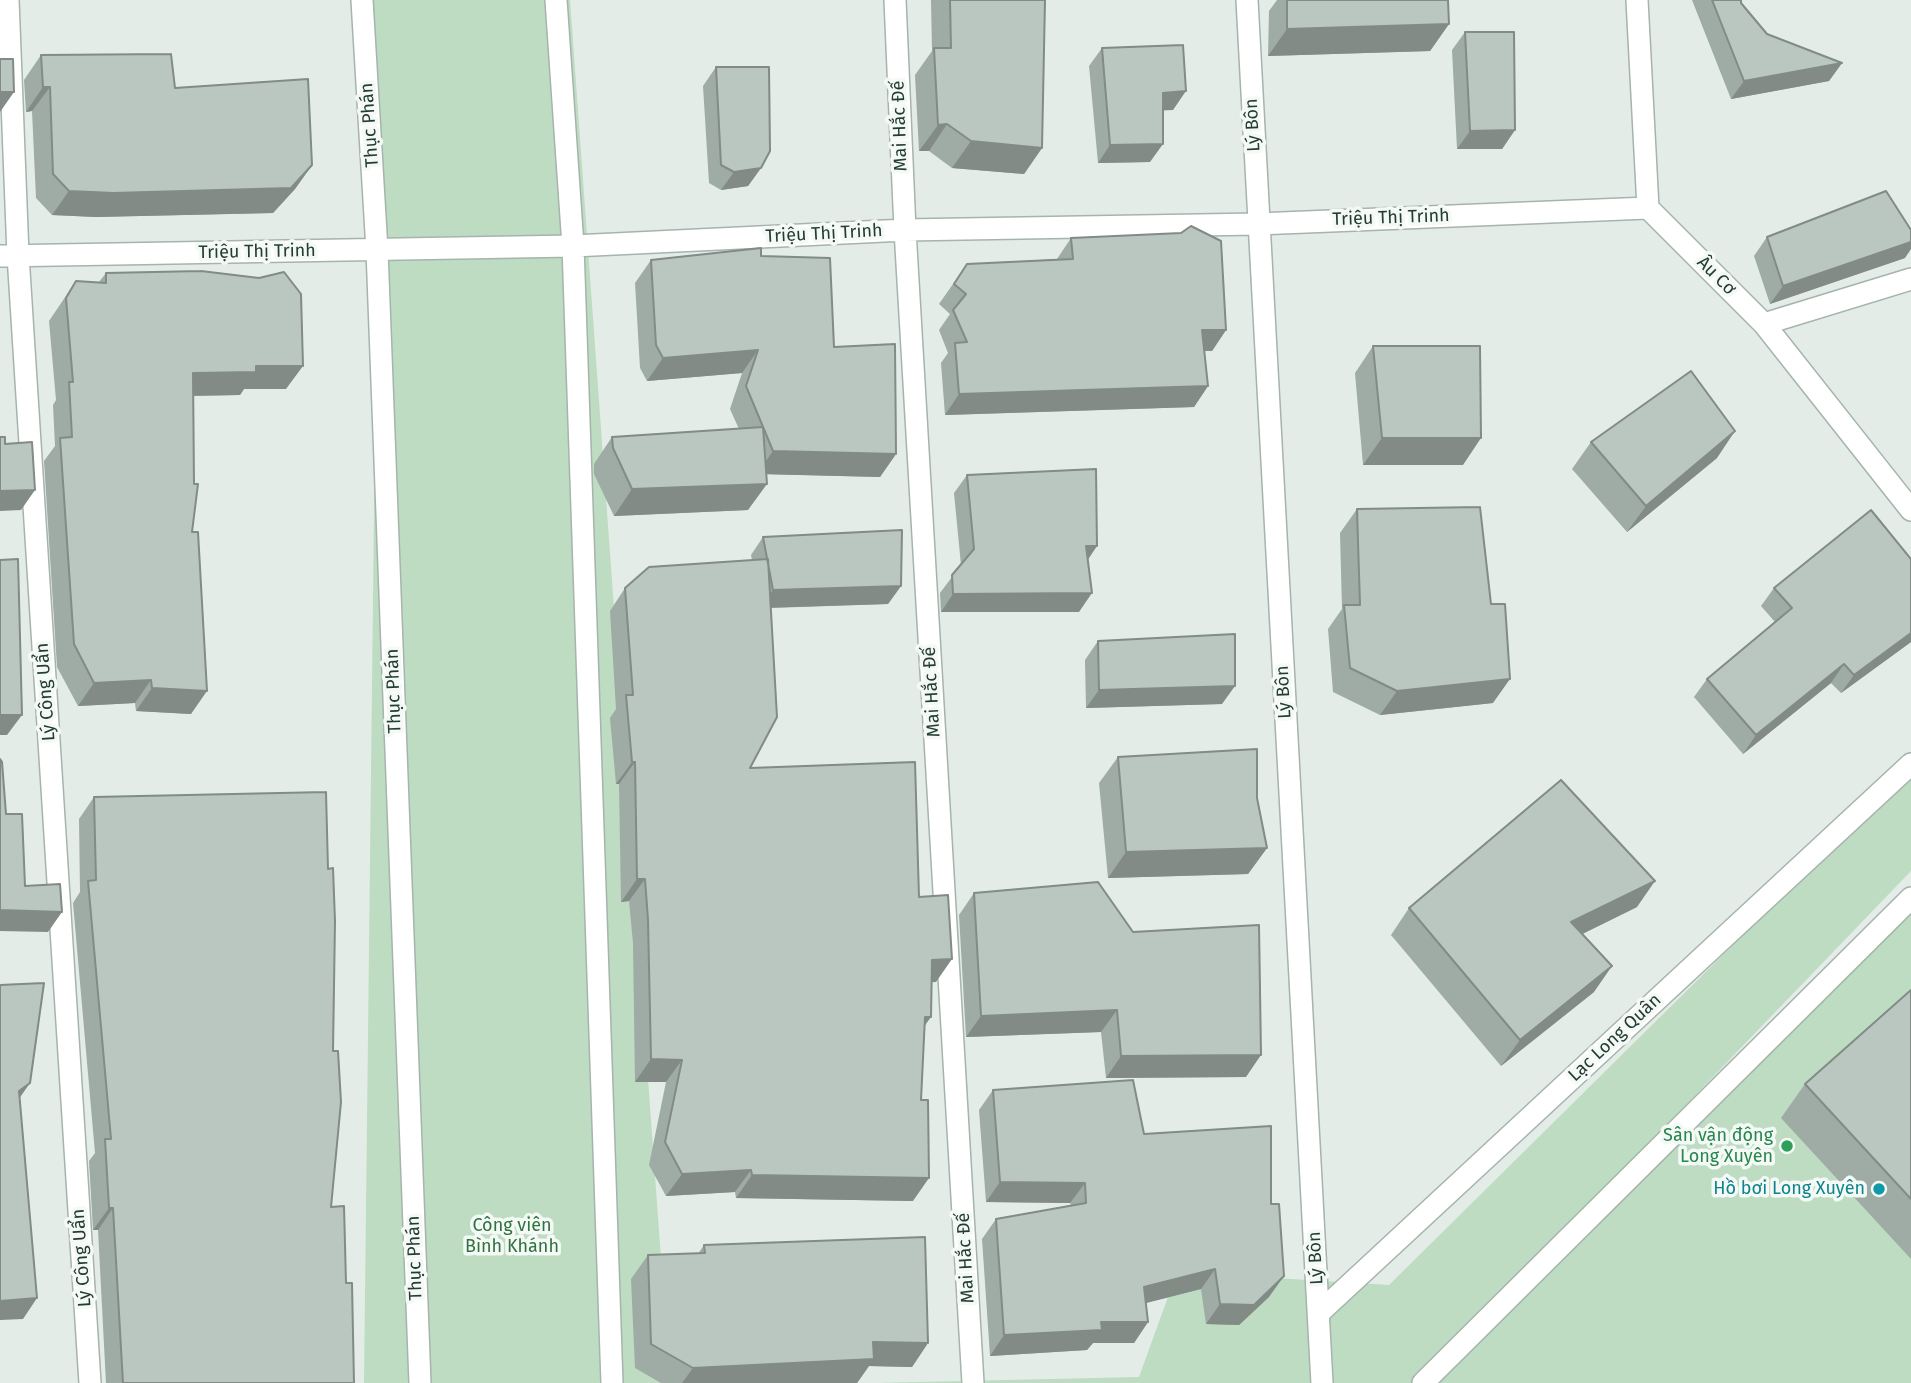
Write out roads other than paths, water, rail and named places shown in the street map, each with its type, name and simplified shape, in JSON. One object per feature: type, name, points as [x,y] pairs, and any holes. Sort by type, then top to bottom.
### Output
[{"type":"street","name":"Lý Công Uẩn","points":[[8,0],[9,256],[90,1383]]},
{"type":"street","name":"Thục Phán","points":[[362,0],[377,250],[420,1383]]},
{"type":"street","points":[[556,0],[573,246],[612,1383]]},
{"type":"street","name":"Mai Hắc Đế","points":[[895,0],[905,230],[973,1383]]},
{"type":"street","name":"Lý Bôn","points":[[1247,0],[1322,1383]]},
{"type":"street","points":[[1637,0],[1648,208]]},
{"type":"street","name":"Triệu Thị Trinh","points":[[9,256],[573,246],[905,230],[1257,223],[1648,208]]},
{"type":"street","name":"Âu Cơ","points":[[1648,208],[1764,324],[1911,510]]},
{"type":"street","points":[[1764,324],[1911,279]]},
{"type":"street","name":"Lạc Long Quân","points":[[1320,1312],[1911,764]]},
{"type":"street","points":[[1423,1383],[1911,898]]},
{"type":"place","name":"Sân vận động Long Xuyên","points":[[1787,1146]]},
{"type":"place","name":"Hồ bơi Long Xuyên","points":[[1879,1189]]},
{"type":"park label","name":"Công viên Bình Khánh","points":[[512,1236]]}]
